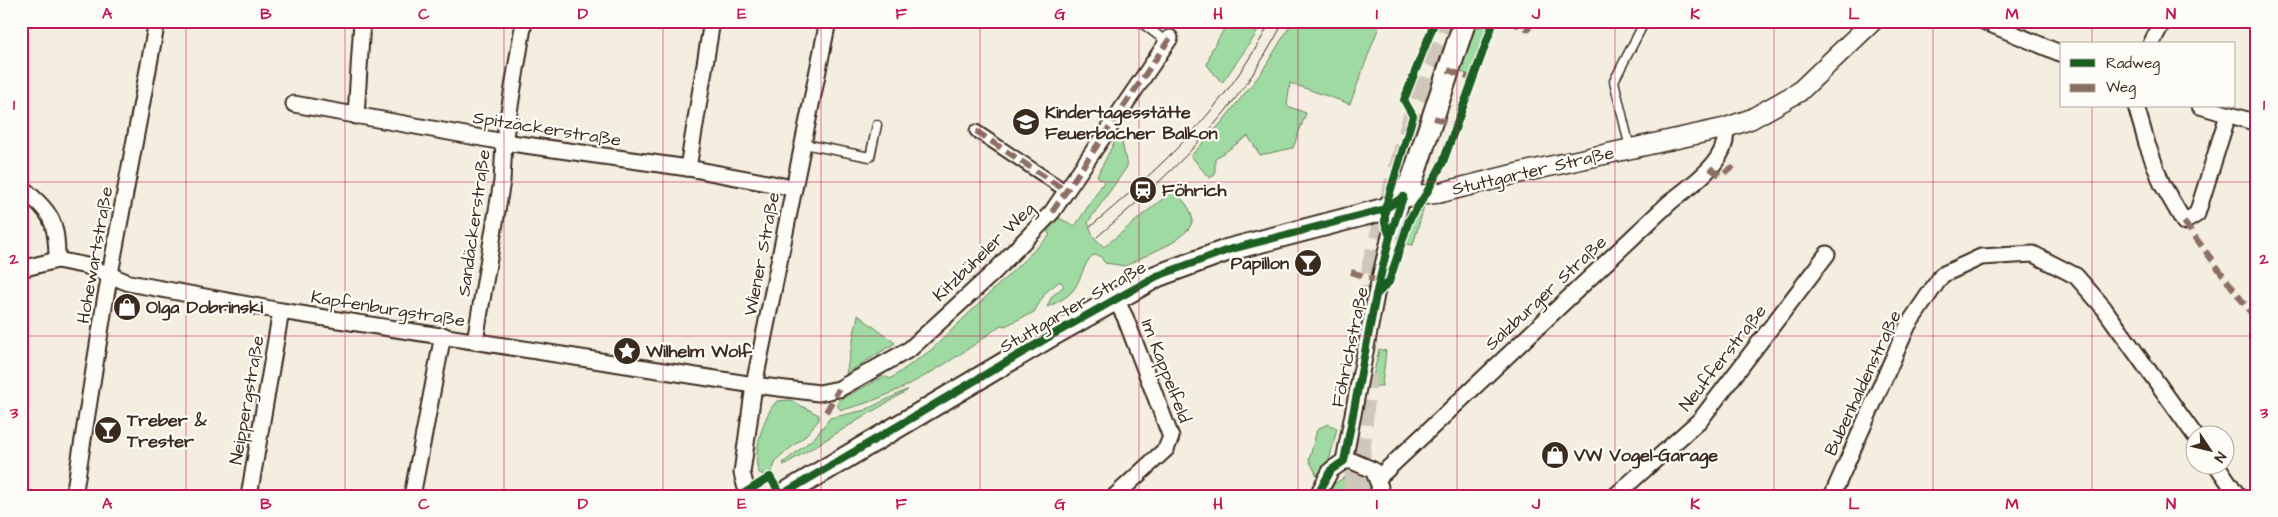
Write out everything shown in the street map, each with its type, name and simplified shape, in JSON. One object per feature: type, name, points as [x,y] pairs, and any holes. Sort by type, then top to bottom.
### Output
[{"type":"main road","name":"Föhrichstraße","points":[[1403,197],[1413,177],[1434,118],[1465,21]]},
{"type":"main road","name":"Stuttgarter Straße","points":[[781,496],[1116,298],[1157,276],[1207,256],[1385,209],[1403,197]]},
{"type":"street","name":"Hohewartstraße","points":[[76,496],[110,276],[157,21]]},
{"type":"street","points":[[356,116],[362,21]]},
{"type":"street","name":"Sandäckerstraße","points":[[475,341],[502,181],[504,142],[524,21]]},
{"type":"street","points":[[688,168],[712,21]]},
{"type":"street","name":"Wiener Straße","points":[[748,496],[742,473],[754,385],[828,21]]},
{"type":"street","name":"Stuttgarter Straße","points":[[1403,197],[1440,193],[1630,148],[1726,128],[1751,119],[1799,92],[1873,21]]},
{"type":"street","points":[[1983,21],[2060,53]]},
{"type":"street","points":[[2152,42],[2163,21]]},
{"type":"street","name":"Kitzbüheler Weg","points":[[754,385],[819,393],[839,389],[910,349],[1012,254],[1052,212],[1169,40]]},
{"type":"street","name":"Spitzäckerstraße","points":[[294,104],[504,142],[688,168],[794,188]]},
{"type":"street","points":[[2137,108],[2147,144],[2162,184],[2184,222],[2197,214],[2228,115]]},
{"type":"street","points":[[2206,108],[2257,123]]},
{"type":"street","name":"Salzburger Straße","points":[[1378,478],[1661,211],[1710,168],[1724,150],[1727,138],[1726,128]]},
{"type":"street","points":[[976,131],[1066,191]]},
{"type":"street","points":[[21,187],[42,205],[55,224],[57,260]]},
{"type":"street","name":"Föhrichstraße","points":[[1344,461],[1376,295],[1390,236],[1403,197]]},
{"type":"street","name":"Neufferstraße","points":[[1615,496],[1701,419],[1827,254]]},
{"type":"street","name":"Bubenhaldenstraße","points":[[1832,496],[1908,325],[1942,275],[1981,257],[2033,254],[2076,276],[2103,307],[2187,424]]},
{"type":"street","name":"Kapfenburgstraße","points":[[21,269],[57,260],[87,266],[128,283],[281,311],[754,385]]},
{"type":"street","name":"Im Kappelfeld","points":[[1115,496],[1166,449],[1171,437],[1126,317],[1116,298]]},
{"type":"street","name":"Neippergstraße","points":[[250,496],[281,311]]},
{"type":"street","points":[[412,496],[443,335]]},
{"type":"street","points":[[1317,496],[1331,470],[1344,461],[1365,465],[1373,470],[1378,478],[1380,487],[1377,496]]},
{"type":"street","points":[[2223,474],[2238,496]]},
{"type":"lane","points":[[897,21],[901,23],[902,21]]},
{"type":"lane","points":[[1139,21],[1169,40]]},
{"type":"lane","points":[[1630,148],[1614,81],[1646,21]]},
{"type":"lane","points":[[804,144],[870,157],[877,125]]},
{"type":"green space","points":[[1229,21],[1261,21],[1255,36],[1222,83],[1207,65],[1211,51]]},
{"type":"green space","points":[[1293,21],[1381,21],[1350,104],[1290,83],[1287,106],[1306,113],[1293,148],[1260,155],[1248,136],[1215,159],[1215,175],[1209,178],[1191,156],[1222,122],[1261,73]]},
{"type":"green space","points":[[1485,25],[1488,26],[1469,75],[1461,72],[1470,32],[1472,29]]},
{"type":"green space","points":[[1120,131],[1127,167],[1088,222],[1093,236],[1104,247],[1172,191],[1183,200],[1190,211],[1193,221],[1188,230],[1172,243],[1125,266],[1105,263],[1100,256],[1093,255],[1087,262],[1073,290],[1063,299],[1047,307],[1052,296],[1064,286],[1060,281],[1046,292],[1034,312],[1005,326],[1001,325],[965,351],[925,376],[883,397],[862,405],[841,410],[838,407],[838,401],[885,376],[890,379],[931,350],[1050,235],[1047,232],[1059,218],[1075,226],[1104,182],[1097,176]]},
{"type":"green space","points":[[1421,207],[1424,207],[1413,245],[1405,244],[1412,220]]},
{"type":"green space","points":[[858,315],[895,343],[846,374]]},
{"type":"green space","points":[[1379,349],[1386,351],[1382,386],[1371,386]]},
{"type":"green space","points":[[908,390],[784,465],[783,463],[815,437],[830,418],[865,410]]},
{"type":"green space","points":[[790,400],[819,415],[819,420],[804,437],[777,459],[772,471],[764,475],[759,473],[757,466],[758,446],[763,425],[777,401]]},
{"type":"green space","points":[[1327,424],[1337,428],[1330,457],[1319,479],[1309,460],[1317,430]]},
{"type":"green space","points":[[1354,471],[1366,477],[1371,496],[1327,496],[1333,485]]},
{"type":"tunnel","points":[[1370,310],[1374,264],[1427,73],[1449,21]]},
{"type":"tunnel","points":[[1355,496],[1365,373]]},
{"type":"tram line","points":[[1091,226],[1169,157],[1214,107],[1234,81],[1271,21]]},
{"type":"tram line","points":[[1097,237],[1178,164],[1202,139],[1246,84],[1266,54],[1284,21]]},
{"type":"marked path","points":[[1508,21],[1531,30]]},
{"type":"marked path","points":[[1052,212],[1170,38]]},
{"type":"marked path","points":[[1448,70],[1473,79]]},
{"type":"marked path","points":[[1434,118],[1457,125]]},
{"type":"marked path","points":[[976,131],[1066,191]]},
{"type":"marked path","points":[[1710,168],[1721,176],[1731,168],[1738,174]]},
{"type":"marked path","points":[[2184,222],[2257,321]]},
{"type":"marked path","points":[[1351,272],[1379,281]]},
{"type":"marked path","points":[[826,412],[839,389]]},
{"type":"cycle path","points":[[1390,236],[1385,223],[1385,209],[1413,116],[1404,100],[1435,21]]},
{"type":"cycle path","points":[[1376,295],[1389,282],[1409,220],[1426,194],[1443,162],[1494,21]]},
{"type":"cycle path","points":[[740,496],[770,477],[781,495],[1052,335],[1157,276],[1228,250],[1385,209],[1403,197]]},
{"type":"cycle path","points":[[1317,496],[1331,470],[1344,461],[1376,295],[1390,236],[1403,197]]},
{"type":"place","name":"Kindertagesstätte Feuerbacher Balkon","points":[[1026,122]]},
{"type":"place","name":"Föhrich","points":[[1143,190]]},
{"type":"place","name":"Papillon","points":[[1308,263]]},
{"type":"place","name":"Olga Dobrinski","points":[[127,307]]},
{"type":"place","name":"Wilhelm Wolf","points":[[627,351]]},
{"type":"place","name":"Treber & Trester","points":[[108,430]]},
{"type":"place","name":"VW Vogel-Garage","points":[[1555,455]]}]
